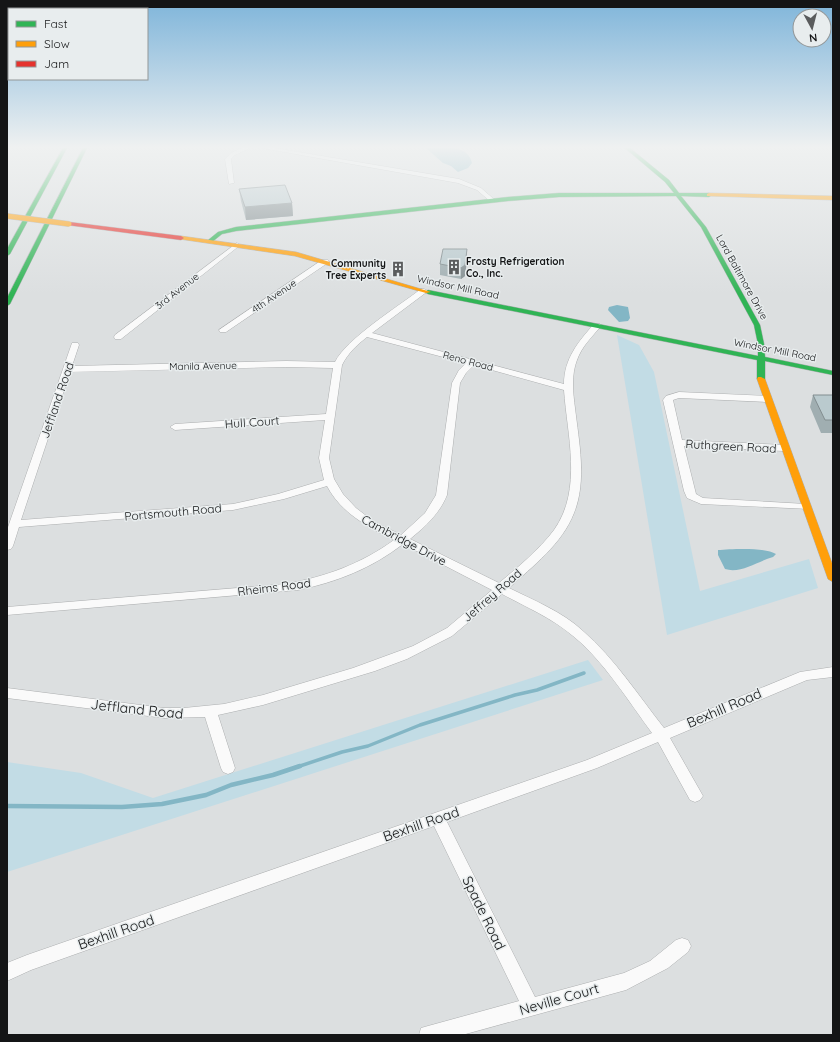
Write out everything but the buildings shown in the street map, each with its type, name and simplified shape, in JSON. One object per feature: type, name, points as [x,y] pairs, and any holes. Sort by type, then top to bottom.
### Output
[{"type":"main road","points":[[7,254],[38,197]]},
{"type":"main road","points":[[7,304],[61,197]]},
{"type":"main road","points":[[210,241],[220,233],[230,229],[493,201],[554,197]]},
{"type":"main road","name":"Lord Baltimore Drive","points":[[680,197],[700,223],[757,325],[761,344],[760,375],[767,399],[833,579]]},
{"type":"main road","points":[[763,197],[833,198]]},
{"type":"main road","name":"Windsor Mill Road","points":[[7,216],[210,241],[296,254],[424,292],[833,373]]},
{"type":"street","points":[[488,197],[493,201]]},
{"type":"street","name":"3rd Avenue","points":[[118,337],[237,245]]},
{"type":"street","name":"4th Avenue","points":[[223,330],[325,262]]},
{"type":"street","name":"Cambridge Drive","points":[[424,292],[346,350],[338,365],[324,458],[325,470],[329,482],[345,504],[369,523],[500,590],[545,611],[582,637],[609,665],[661,735],[695,796]]},
{"type":"street","name":"Jeffrey Road","points":[[210,712],[242,706],[382,664],[411,653],[450,632],[500,590],[537,555],[554,537],[565,521],[571,505],[576,475],[569,372],[575,352],[597,326]]},
{"type":"street","name":"Reno Road","points":[[366,334],[569,388]]},
{"type":"street","name":"Jeffland Road","points":[[7,546],[75,345]]},
{"type":"street","name":"Rheims Road","points":[[7,610],[285,588],[338,576],[362,565],[401,539],[428,517],[442,496],[456,383],[462,372],[472,362]]},
{"type":"street","name":"Manila Avenue","points":[[68,369],[278,364],[338,365]]},
{"type":"street","points":[[767,399],[673,396],[668,400],[689,491],[691,496],[701,501],[806,507]]},
{"type":"street","name":"Hull Court","points":[[175,427],[330,417]]},
{"type":"street","name":"Ruthgreen Road","points":[[677,443],[784,448]]},
{"type":"street","name":"Portsmouth Road","points":[[14,524],[233,507],[280,497],[329,482]]},
{"type":"street","name":"Bexhill Road","points":[[7,972],[27,963],[592,764],[799,677],[833,672]]},
{"type":"street","name":"Jeffland Road","points":[[7,693],[164,713],[184,714],[210,712]]},
{"type":"street","points":[[210,712],[228,768]]},
{"type":"street","name":"Spade Road","points":[[438,819],[531,1007]]},
{"type":"street","name":"Neville Court","points":[[428,1035],[626,980],[668,960],[682,946]]},
{"type":"shaded area","points":[[617,335],[639,345],[654,372],[700,591],[809,559],[818,588],[667,635]]},
{"type":"shaded area","points":[[588,660],[603,680],[7,872],[7,762],[81,773],[153,798]]},
{"type":"water","points":[[617,305],[628,307],[630,318],[628,321],[619,322],[608,310],[609,307]]},
{"type":"water","points":[[757,549],[776,554],[773,557],[749,566],[737,570],[731,570],[725,569],[718,555],[718,550]]},
{"type":"waterway","points":[[7,806],[122,807],[162,804],[206,795],[231,785],[273,775],[342,752],[368,746],[420,725],[515,695],[537,690],[584,673]]},
{"type":"traffic: fast","points":[[7,254],[38,197]]},
{"type":"traffic: fast","points":[[7,304],[61,197]]},
{"type":"traffic: fast","points":[[210,241],[220,233],[236,229],[538,197]]},
{"type":"traffic: fast","points":[[679,197],[703,227],[757,325],[761,344],[761,379]]},
{"type":"traffic: fast","points":[[428,292],[833,373]]},
{"type":"traffic: slow","points":[[776,197],[833,198]]},
{"type":"traffic: slow","points":[[7,216],[69,224]]},
{"type":"traffic: slow","points":[[181,238],[296,254],[428,292]]},
{"type":"traffic: slow","points":[[761,379],[833,579]]},
{"type":"traffic: jam","points":[[69,224],[181,238]]},
{"type":"place","name":"Frosty Refrigeration Co., Inc.","points":[[454,267]]},
{"type":"place","name":"Community Tree Experts","points":[[398,269]]}]
